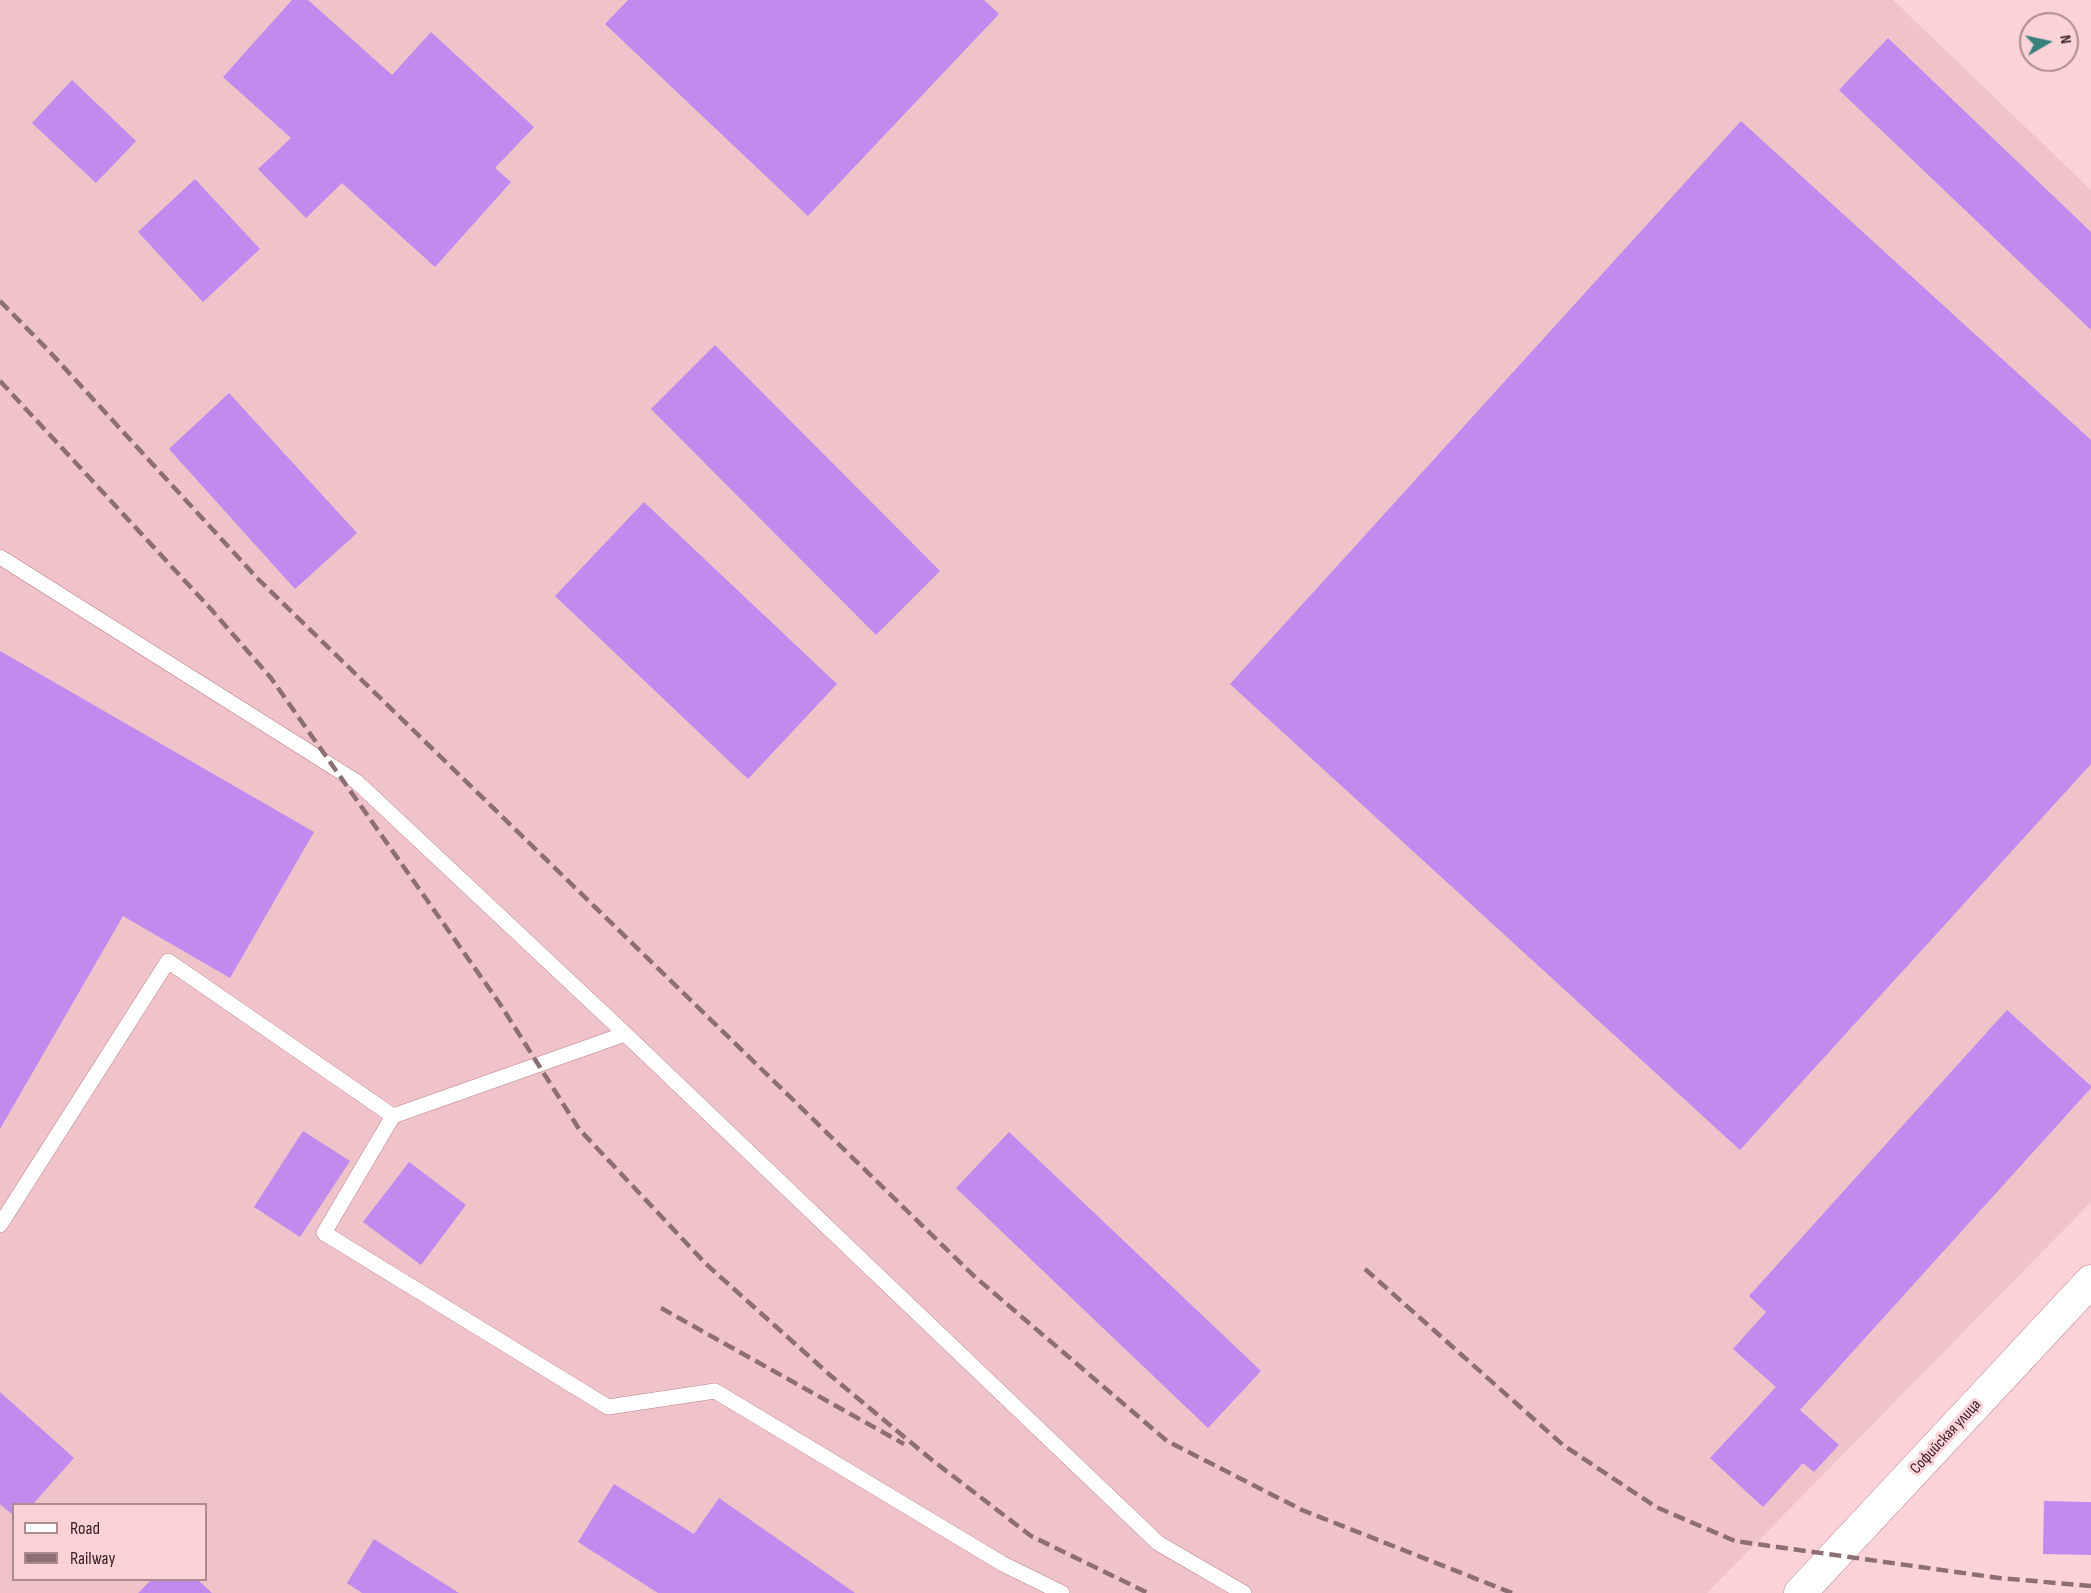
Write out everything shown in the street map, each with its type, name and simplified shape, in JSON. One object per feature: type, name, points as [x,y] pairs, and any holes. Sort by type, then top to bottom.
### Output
[{"type":"street","name":"Софийская улица","points":[[1800,1593],[2091,1281]]},
{"type":"lane","points":[[0,557],[357,782],[625,1034],[1158,1543],[1244,1593]]},
{"type":"lane","points":[[0,1225],[168,962],[393,1116]]},
{"type":"lane","points":[[625,1034],[393,1116],[324,1233],[608,1407],[715,1391],[1003,1564],[1062,1593]]},
{"type":"shaded area","points":[[0,0],[1893,0],[2091,190],[2091,1202],[1707,1593],[0,1593]]},
{"type":"building","points":[[292,0],[308,0],[392,75],[431,32],[534,127],[495,168],[511,182],[435,267],[342,183],[306,218],[258,169],[291,138],[223,77]]},
{"type":"building","points":[[628,0],[984,0],[999,14],[808,216],[605,24]]},
{"type":"building","points":[[1888,38],[2091,232],[2091,330],[1839,90]]},
{"type":"building","points":[[72,80],[136,141],[96,183],[32,123]]},
{"type":"building","points":[[1741,121],[2091,440],[2091,764],[1740,1150],[1230,684]]},
{"type":"building","points":[[195,179],[260,249],[203,302],[138,232]]},
{"type":"building","points":[[715,345],[940,571],[876,635],[651,409]]},
{"type":"building","points":[[229,393],[357,533],[295,589],[169,449]]},
{"type":"building","points":[[644,502],[837,684],[748,779],[555,596]]},
{"type":"building","points":[[0,651],[314,832],[230,978],[123,916],[0,1129]]},
{"type":"building","points":[[2007,1010],[2091,1088],[1800,1410],[1839,1445],[1814,1472],[1803,1463],[1763,1507],[1710,1458],[1776,1387],[1733,1349],[1766,1312],[1749,1296]]},
{"type":"building","points":[[303,1131],[350,1161],[300,1237],[254,1207]]},
{"type":"building","points":[[1009,1132],[1261,1371],[1208,1428],[956,1188]]},
{"type":"building","points":[[409,1162],[466,1205],[421,1265],[363,1222]]},
{"type":"building","points":[[0,1392],[74,1458],[34,1503],[12,1503],[12,1514],[0,1504]]},
{"type":"building","points":[[614,1484],[694,1534],[719,1498],[855,1593],[658,1593],[578,1542]]},
{"type":"building","points":[[2044,1501],[2091,1502],[2091,1555],[2043,1554]]},
{"type":"building","points":[[374,1539],[459,1593],[362,1593],[347,1583]]},
{"type":"building","points":[[150,1581],[199,1581],[212,1593],[138,1593]]},
{"type":"railway","points":[[0,301],[48,350],[258,579],[974,1276],[1167,1441],[1302,1510],[1512,1593]]},
{"type":"railway","points":[[0,381],[210,608],[271,678],[500,1004],[579,1129],[706,1264],[831,1376],[932,1460],[1031,1536],[1148,1593]]},
{"type":"railway","points":[[1365,1269],[1563,1445],[1656,1507],[1735,1541],[1999,1578],[2091,1586]]},
{"type":"railway","points":[[661,1308],[904,1444]]}]
